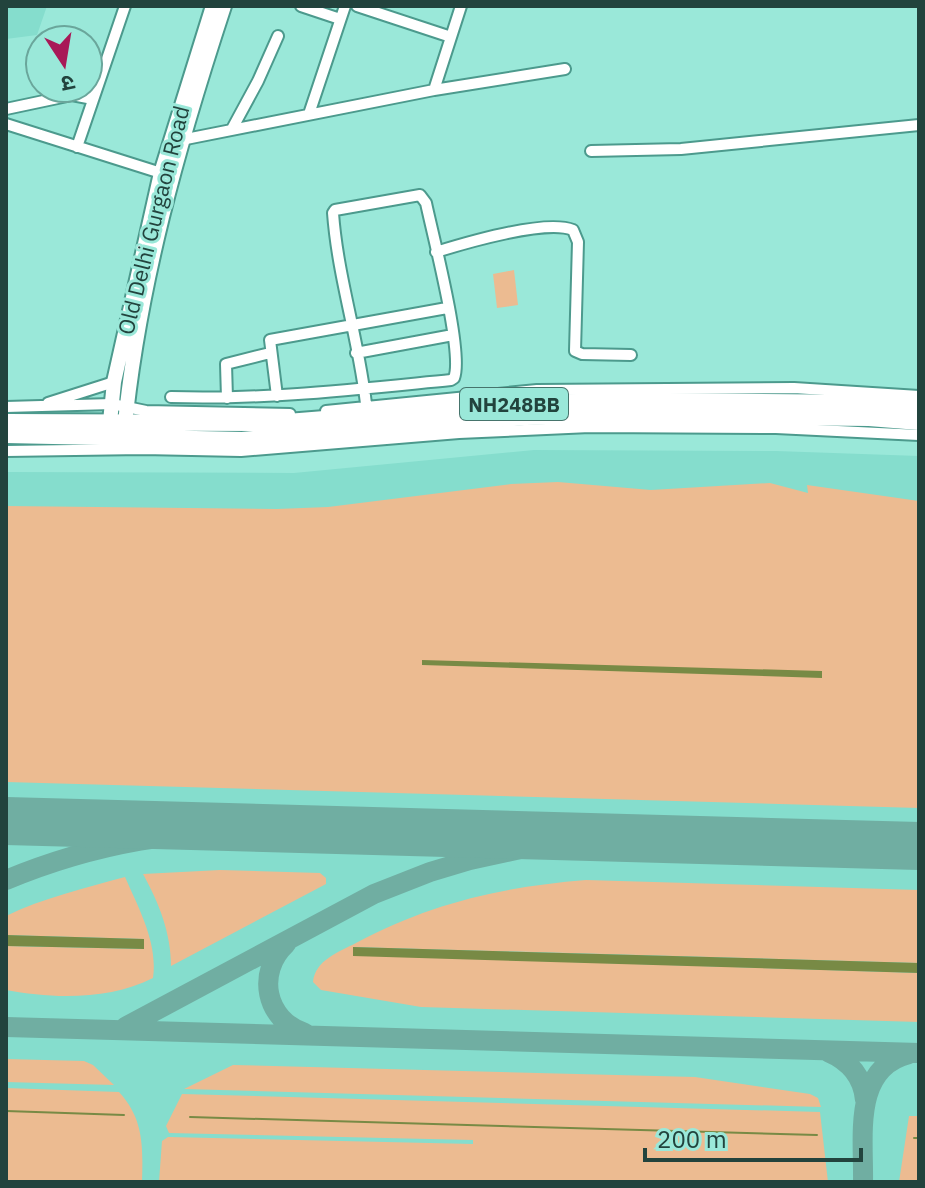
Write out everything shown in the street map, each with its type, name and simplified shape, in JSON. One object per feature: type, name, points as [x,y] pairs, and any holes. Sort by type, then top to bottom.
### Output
[{"type":"highway","name":"NH248BB","points":[[6,422],[117,421],[242,440],[368,418],[510,404],[629,401],[869,403],[919,408]]},
{"type":"highway","name":"NH248BB","points":[[368,418],[632,415],[869,418],[919,422]]},
{"type":"highway","name":"NH248BB","points":[[6,435],[117,421]]},
{"type":"main road","name":"Old Delhi Gurgaon Road","points":[[117,421],[178,136],[213,6]]},
{"type":"main road","name":"Old Delhi Gurgaon Road","points":[[117,421],[114,382],[161,173],[178,136],[224,6]]},
{"type":"street","points":[[104,67],[125,6]]},
{"type":"street","points":[[301,6],[340,19]]},
{"type":"street","points":[[309,114],[345,6]]},
{"type":"street","points":[[357,6],[451,37]]},
{"type":"street","points":[[434,90],[461,6]]},
{"type":"street","points":[[232,129],[278,36]]},
{"type":"street","points":[[178,136],[565,69]]},
{"type":"street","points":[[6,109],[30,104]]},
{"type":"street","points":[[77,147],[91,104]]},
{"type":"street","points":[[6,124],[161,173]]},
{"type":"street","points":[[591,151],[681,149],[919,125]]},
{"type":"street","points":[[171,397],[277,396],[363,388],[451,380],[457,368],[453,335],[426,203],[420,195],[334,211],[350,326],[363,388],[368,418]]},
{"type":"street","points":[[436,252],[512,233],[560,227],[573,230],[578,242],[575,351],[579,354],[631,355]]},
{"type":"street","points":[[277,396],[270,340],[447,308]]},
{"type":"street","points":[[356,353],[453,335]]},
{"type":"street","points":[[227,398],[226,364],[270,353]]},
{"type":"street","points":[[27,407],[114,382]]},
{"type":"street","points":[[6,407],[27,407],[117,421],[146,411],[368,418],[537,390],[794,388],[919,396]]},
{"type":"street","points":[[6,451],[241,451],[459,433],[590,427],[776,428],[919,435]]},
{"type":"shaded area","points":[[6,6],[47,6],[41,24],[24,24],[24,37],[6,39]]},
{"type":"shaded area","points":[[514,270],[518,305],[497,308],[493,274]]},
{"type":"shaded area","points":[[534,450],[776,451],[919,456],[919,1182],[6,1182],[6,472],[294,473]]},
{"type":"shaded area","points":[[558,482],[651,490],[770,483],[808,493],[807,485],[919,501],[919,808],[6,782],[6,506],[328,507],[511,484]]},
{"type":"shaded area","points":[[422,660],[822,671],[822,678],[422,665]]},
{"type":"shaded area","points":[[220,870],[320,873],[326,878],[326,884],[171,966],[163,918],[143,874]]},
{"type":"shaded area","points":[[125,877],[150,939],[153,978],[118,990],[81,996],[6,990],[6,946],[143,949],[144,939],[6,935],[6,916],[49,899]]},
{"type":"shaded area","points":[[586,880],[919,890],[919,963],[354,947],[353,955],[919,973],[919,1022],[421,1007],[321,990],[313,982],[318,968],[329,958],[412,917],[496,892]]},
{"type":"shaded area","points":[[6,935],[144,939],[144,949],[6,946]]},
{"type":"shaded area","points":[[353,947],[919,963],[919,973],[353,956]]},
{"type":"shaded area","points":[[6,1059],[84,1061],[93,1065],[114,1085],[6,1082]]},
{"type":"shaded area","points":[[233,1065],[695,1077],[810,1094],[818,1098],[821,1107],[184,1089]]},
{"type":"shaded area","points":[[6,1088],[119,1092],[138,1123],[142,1145],[142,1182],[6,1182]]},
{"type":"shaded area","points":[[182,1094],[820,1112],[828,1182],[159,1182],[162,1141],[168,1137],[473,1144],[473,1140],[169,1133],[166,1126]]},
{"type":"shaded area","points":[[909,1116],[919,1116],[919,1182],[899,1182]]},
{"type":"waterway","points":[[6,1111],[124,1115]]},
{"type":"waterway","points":[[190,1117],[817,1135]]},
{"type":"waterway","points":[[914,1138],[919,1138]]},
{"type":"taxiway","points":[[6,880],[107,847],[208,832],[279,829]]},
{"type":"taxiway","points":[[125,1027],[374,894],[430,872],[534,846],[637,839]]},
{"type":"taxiway","points":[[286,944],[271,968],[269,994],[281,1018],[305,1033]]},
{"type":"taxiway","points":[[6,1027],[919,1053]]},
{"type":"taxiway","points":[[828,1052],[854,1070],[865,1100]]},
{"type":"taxiway","points":[[863,1182],[863,1125],[870,1089],[878,1074],[891,1062],[909,1054]]},
{"type":"runway","points":[[6,821],[919,846]]}]
